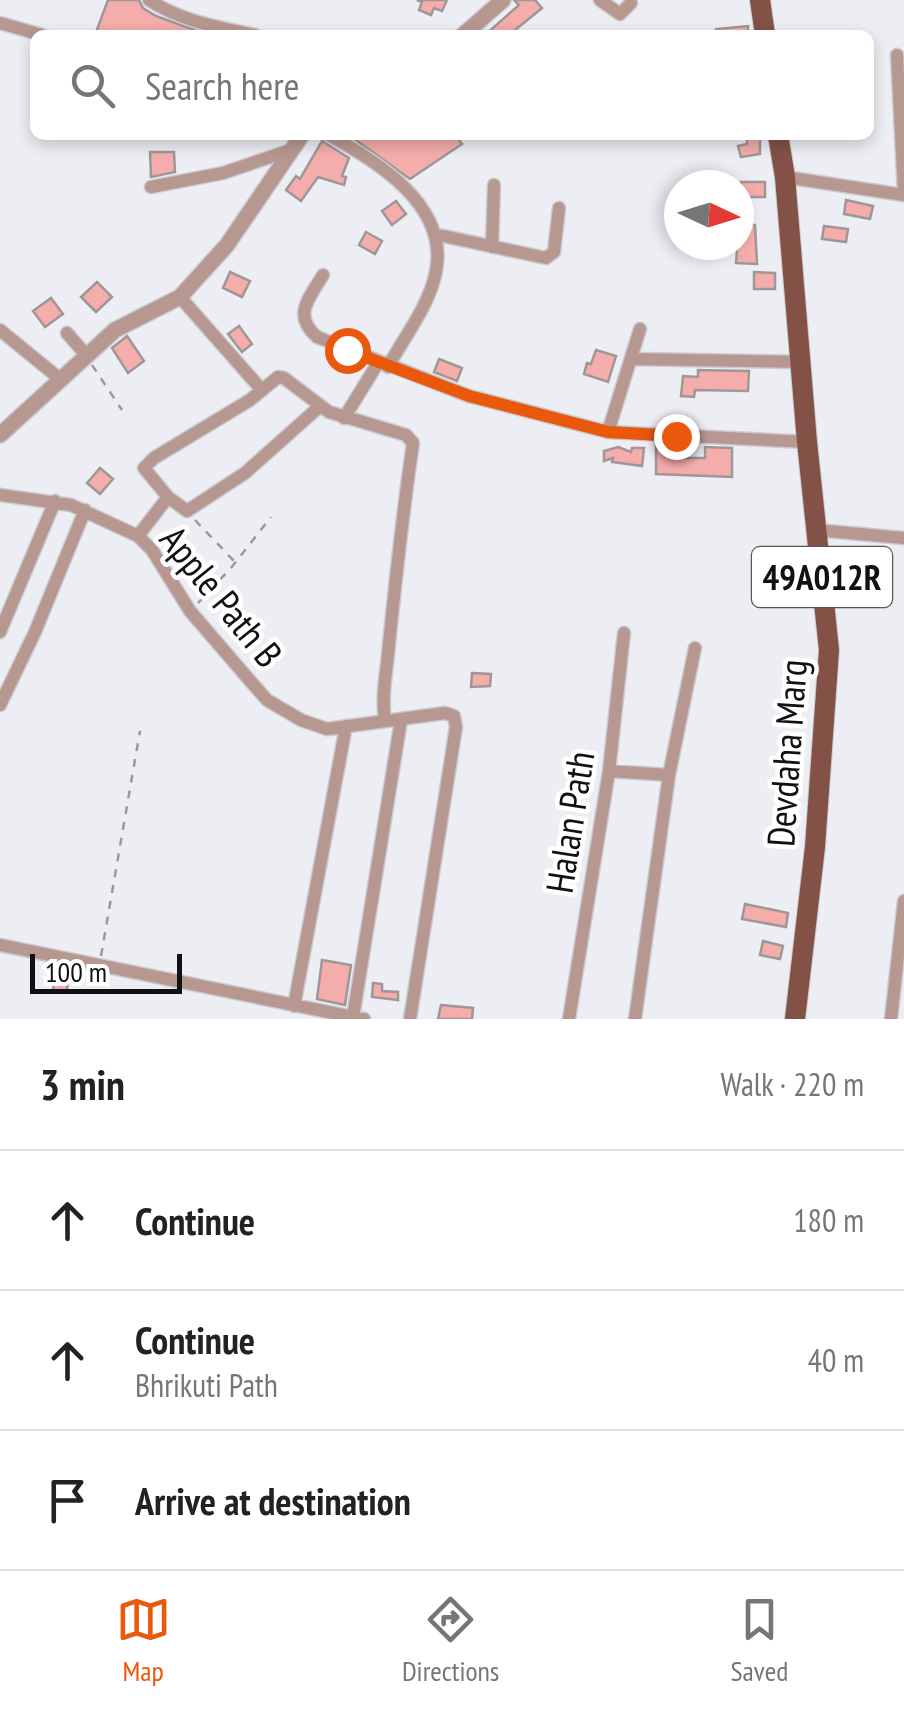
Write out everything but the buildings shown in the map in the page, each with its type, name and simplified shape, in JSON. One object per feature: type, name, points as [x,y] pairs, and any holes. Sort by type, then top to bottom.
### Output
[{"type":"main road","points":[[760,0],[764,30]]},
{"type":"main road","name":"Devdaha Marg","points":[[779,140],[786,176],[807,442],[829,650],[815,846],[795,1019]]},
{"type":"street","points":[[149,0],[164,10],[229,30]]},
{"type":"street","points":[[470,30],[503,0]]},
{"type":"street","points":[[600,0],[620,14],[631,3]]},
{"type":"street","points":[[0,23],[30,32]]},
{"type":"street","points":[[786,176],[904,194],[897,54]]},
{"type":"street","points":[[0,435],[116,330],[180,298],[227,245],[298,140]]},
{"type":"street","points":[[337,140],[399,181],[421,206],[438,253],[428,295],[344,418]]},
{"type":"street","points":[[151,187],[223,173],[288,152]]},
{"type":"street","points":[[492,246],[494,185]]},
{"type":"street","points":[[434,234],[542,258],[552,256],[559,208]]},
{"type":"street","points":[[323,275],[306,304],[304,322],[317,337],[469,396],[608,432],[807,442]]},
{"type":"street","points":[[180,298],[261,389]]},
{"type":"street","points":[[608,432],[640,329]]},
{"type":"street","points":[[0,330],[60,379]]},
{"type":"street","points":[[67,333],[86,355]]},
{"type":"street","points":[[632,359],[801,362]]},
{"type":"street","points":[[319,407],[245,472],[187,511],[146,472],[147,464],[250,400],[278,377],[319,407],[406,435],[413,443],[401,513],[382,688],[385,722]]},
{"type":"street","name":"Apple Path B","points":[[0,495],[54,501],[85,510],[138,536],[152,550],[190,612],[267,700],[318,728],[445,713],[454,716],[456,727],[446,800],[410,1019]]},
{"type":"street","points":[[138,536],[168,496]]},
{"type":"street","points":[[0,632],[54,501]]},
{"type":"street","points":[[0,705],[85,510]]},
{"type":"street","points":[[816,530],[904,538]]},
{"type":"street","name":"Halan Path","points":[[569,1019],[609,771],[624,633]]},
{"type":"street","points":[[635,1019],[669,775],[695,648]]},
{"type":"street","points":[[0,946],[359,1018],[400,720]]},
{"type":"street","points":[[294,1006],[346,726]]},
{"type":"street","points":[[609,771],[669,775]]},
{"type":"street","points":[[891,1019],[904,901]]},
{"type":"path","points":[[86,355],[122,410]]},
{"type":"path","points":[[187,511],[236,563]]},
{"type":"path","points":[[190,612],[236,563],[271,517]]},
{"type":"path","points":[[99,968],[140,732]]},
{"type":"route","points":[[347,350],[469,396],[608,432],[676,436]]}]
